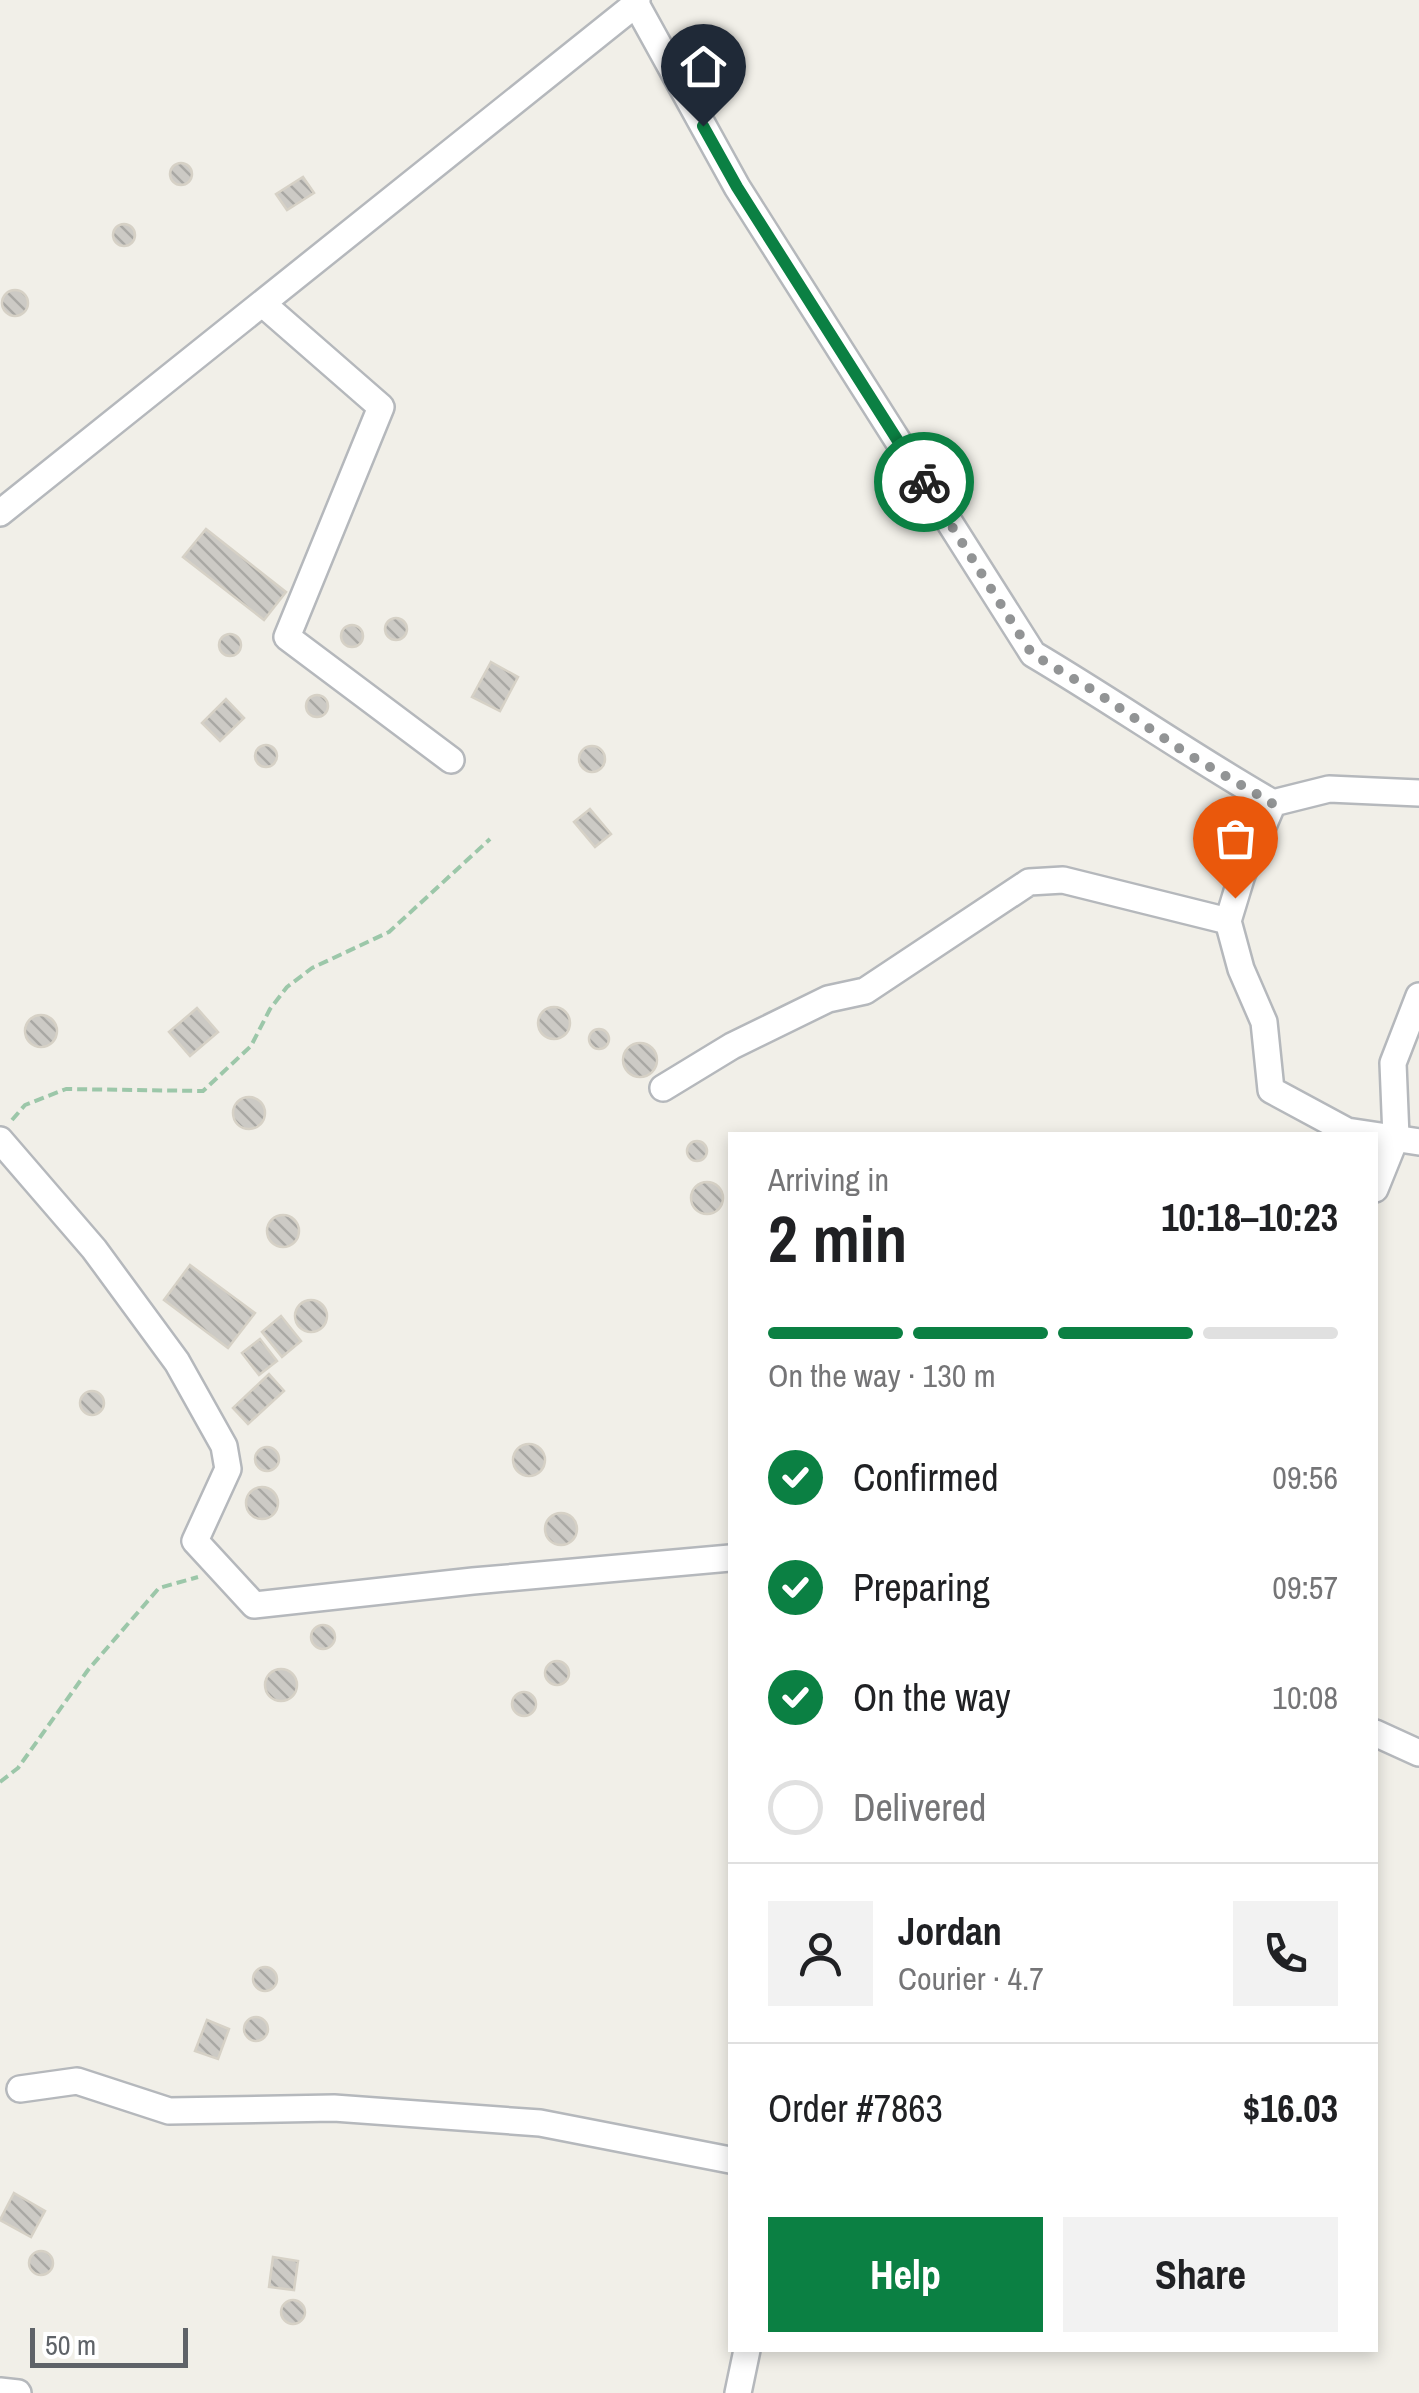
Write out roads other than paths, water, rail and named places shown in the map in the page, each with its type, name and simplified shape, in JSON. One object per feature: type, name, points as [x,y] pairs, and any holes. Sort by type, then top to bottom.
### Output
[{"type":"street","points":[[0,513],[636,2],[737,187],[1032,654],[1272,803],[1329,789],[1419,793]]},
{"type":"street","points":[[264,304],[381,407],[287,637],[451,760]]},
{"type":"street","points":[[1272,803],[1242,874],[1228,922],[1241,968],[1264,1022],[1271,1090],[1354,1132]]},
{"type":"street","points":[[663,1088],[732,1046],[828,998],[865,991],[1030,882],[1063,880],[1228,922]]},
{"type":"street","points":[[1378,1185],[1408,1140],[1393,1063],[1419,996]]},
{"type":"street","points":[[1378,1136],[1408,1140]]},
{"type":"street","points":[[0,1140],[94,1249],[177,1362],[224,1446],[228,1469],[195,1540],[254,1605],[473,1580],[728,1558]]},
{"type":"street","points":[[1378,1734],[1419,1753]]},
{"type":"street","points":[[20,2090],[77,2082],[169,2111],[334,2108],[540,2123],[728,2160]]},
{"type":"street","points":[[738,2393],[747,2352]]},
{"type":"street","points":[[0,2391],[18,2393]]}]
